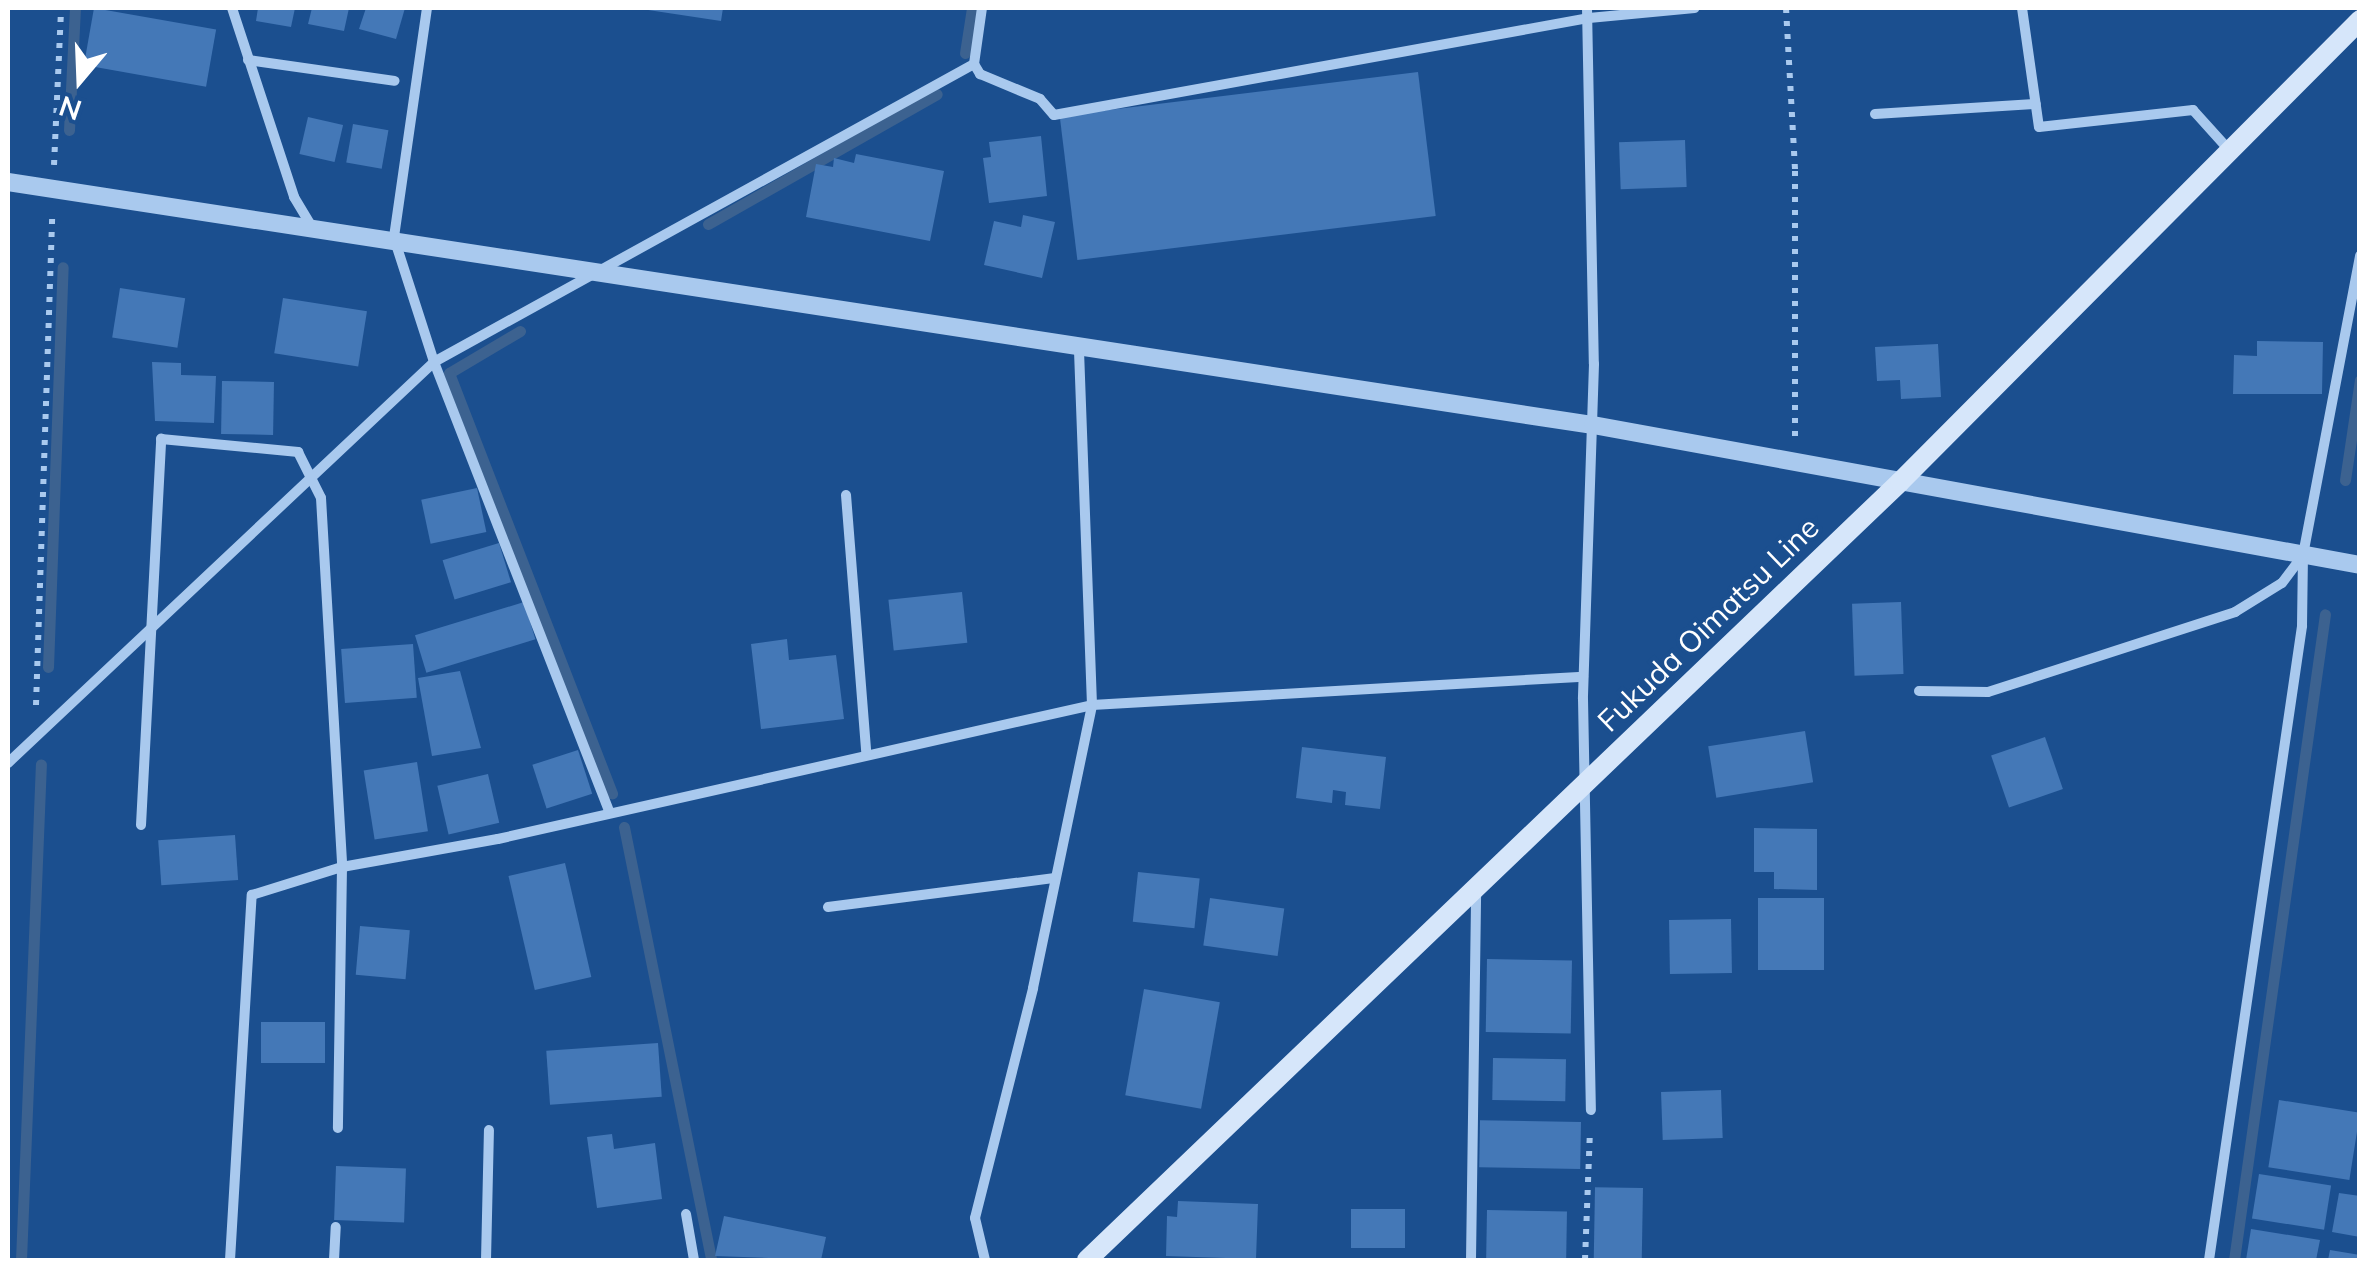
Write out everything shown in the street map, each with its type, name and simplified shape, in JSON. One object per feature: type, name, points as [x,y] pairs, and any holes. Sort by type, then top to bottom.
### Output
[{"type":"main road","name":"Fukuda Oimatsu Line","points":[[1088,1260],[1476,883],[1900,482],[2360,20]]},
{"type":"street","points":[[232,8],[294,197],[312,227]]},
{"type":"street","points":[[427,8],[394,238],[434,362],[609,812]]},
{"type":"street","points":[[982,8],[974,64],[980,74],[1040,99],[1054,115],[1588,13],[1694,8]]},
{"type":"street","points":[[2022,8],[2039,127],[2193,110],[2231,152]]},
{"type":"street","points":[[1588,13],[1593,425],[1583,677],[1591,1110]]},
{"type":"street","points":[[248,60],[394,80]]},
{"type":"street","points":[[8,763],[150,623],[434,362],[974,64]]},
{"type":"street","points":[[1875,114],[2036,104]]},
{"type":"street","points":[[8,182],[394,238],[1593,425],[2360,565]]},
{"type":"street","points":[[2209,1260],[2302,626],[2302,555],[2360,256]]},
{"type":"street","points":[[985,1260],[975,1218],[1033,988],[1092,706],[1080,345]]},
{"type":"street","points":[[142,825],[161,439],[298,452],[313,472],[321,498],[342,867],[338,1128]]},
{"type":"street","points":[[846,495],[866,752]]},
{"type":"street","points":[[1919,691],[1988,692],[2235,612],[2282,583],[2302,555]]},
{"type":"street","points":[[230,1260],[252,895],[342,867],[1092,706],[1583,677]]},
{"type":"street","points":[[828,907],[1053,878]]},
{"type":"street","points":[[1472,1260],[1476,883]]},
{"type":"street","points":[[486,1260],[489,1130]]},
{"type":"street","points":[[686,1214],[694,1260]]},
{"type":"street","points":[[334,1260],[336,1226]]},
{"type":"path","points":[[35,736],[61,8]]},
{"type":"path","points":[[1786,8],[1795,171],[1795,461]]},
{"type":"path","points":[[1585,1260],[1591,1110]]},
{"type":"building","points":[[94,8],[216,30],[206,87],[84,65]]},
{"type":"building","points":[[258,8],[295,8],[291,27],[256,21]]},
{"type":"building","points":[[312,8],[349,8],[344,31],[308,24]]},
{"type":"building","points":[[366,8],[405,8],[396,39],[359,29]]},
{"type":"building","points":[[635,8],[723,8],[721,21]]},
{"type":"building","points":[[1418,72],[1436,216],[1077,260],[1060,116]]},
{"type":"building","points":[[308,117],[343,125],[335,162],[299,154]]},
{"type":"building","points":[[353,124],[388,130],[382,169],[346,162]]},
{"type":"building","points":[[1041,136],[1047,196],[989,203],[983,158],[991,157],[989,142]]},
{"type":"building","points":[[1685,140],[1687,187],[1621,189],[1619,142]]},
{"type":"building","points":[[856,154],[944,171],[930,241],[806,217],[816,164],[833,167],[834,158],[854,163]]},
{"type":"building","points":[[1023,215],[1055,222],[1042,278],[984,265],[994,221],[1021,227]]},
{"type":"building","points":[[120,288],[185,298],[177,348],[112,337]]},
{"type":"building","points":[[283,298],[367,311],[358,367],[274,353]]},
{"type":"building","points":[[2257,341],[2323,342],[2322,394],[2233,394],[2234,355],[2257,356]]},
{"type":"building","points":[[1938,344],[1941,397],[1901,399],[1900,380],[1877,381],[1875,347]]},
{"type":"building","points":[[152,362],[181,363],[181,375],[216,376],[214,423],[155,421]]},
{"type":"building","points":[[222,381],[274,382],[273,435],[221,434]]},
{"type":"building","points":[[477,488],[486,532],[431,544],[421,500]]},
{"type":"building","points":[[499,543],[511,582],[455,599],[443,560]]},
{"type":"building","points":[[962,592],[967,643],[894,650],[888,600]]},
{"type":"building","points":[[524,602],[535,639],[426,673],[415,635]]},
{"type":"building","points":[[1901,602],[1904,674],[1855,676],[1852,604]]},
{"type":"building","points":[[787,639],[789,660],[836,655],[844,719],[761,729],[751,644]]},
{"type":"building","points":[[413,644],[417,698],[345,703],[341,649]]},
{"type":"building","points":[[460,671],[481,748],[432,756],[418,678]]},
{"type":"building","points":[[1805,731],[1813,782],[1716,798],[1708,746]]},
{"type":"building","points":[[2045,737],[2063,789],[2009,808],[1991,756]]},
{"type":"building","points":[[1302,747],[1386,757],[1380,809],[1345,805],[1346,792],[1333,790],[1332,803],[1296,798]]},
{"type":"building","points":[[578,750],[592,794],[547,809],[532,765]]},
{"type":"building","points":[[417,762],[428,831],[375,840],[364,770]]},
{"type":"building","points":[[488,774],[499,823],[449,834],[437,786]]},
{"type":"building","points":[[1754,828],[1817,829],[1817,890],[1774,889],[1774,872],[1754,872]]},
{"type":"building","points":[[235,835],[238,880],[161,885],[158,840]]},
{"type":"building","points":[[565,863],[591,977],[535,990],[508,876]]},
{"type":"building","points":[[1138,872],[1200,878],[1194,928],[1133,922]]},
{"type":"building","points":[[1210,898],[1284,908],[1278,956],[1203,946]]},
{"type":"building","points":[[1758,898],[1824,898],[1824,970],[1758,970]]},
{"type":"building","points":[[1731,919],[1732,973],[1670,974],[1669,920]]},
{"type":"building","points":[[360,926],[410,930],[406,979],[356,975]]},
{"type":"building","points":[[1487,959],[1572,960],[1571,1033],[1486,1032]]},
{"type":"building","points":[[1144,989],[1220,1002],[1201,1109],[1125,1095]]},
{"type":"building","points":[[261,1022],[325,1022],[325,1063],[261,1063]]},
{"type":"building","points":[[658,1043],[662,1097],[550,1105],[546,1051]]},
{"type":"building","points":[[1493,1058],[1566,1059],[1565,1101],[1492,1100]]},
{"type":"building","points":[[1721,1090],[1723,1138],[1663,1140],[1661,1092]]},
{"type":"building","points":[[2279,1100],[2360,1113],[2349,1180],[2268,1167]]},
{"type":"building","points":[[1480,1120],[1581,1122],[1580,1169],[1479,1167]]},
{"type":"building","points":[[612,1134],[614,1149],[655,1143],[662,1199],[597,1208],[587,1137]]},
{"type":"building","points":[[336,1166],[406,1168],[404,1222],[334,1220]]},
{"type":"building","points":[[2259,1174],[2331,1185],[2324,1230],[2252,1218]]},
{"type":"building","points":[[1595,1187],[1643,1188],[1642,1260],[1594,1259]]},
{"type":"building","points":[[2339,1193],[2360,1196],[2360,1237],[2332,1232]]},
{"type":"building","points":[[1178,1201],[1258,1204],[1256,1259],[1166,1256],[1167,1216],[1177,1217]]},
{"type":"building","points":[[1351,1209],[1405,1209],[1405,1248],[1351,1248]]},
{"type":"building","points":[[1487,1210],[1567,1211],[1566,1260],[1486,1260]]},
{"type":"building","points":[[724,1216],[826,1237],[821,1260],[715,1256]]},
{"type":"building","points":[[2251,1229],[2320,1240],[2316,1260],[2246,1260]]},
{"type":"building","points":[[2330,1250],[2360,1255],[2360,1260],[2328,1260]]},
{"type":"waterway","points":[[69,130],[75,8]]},
{"type":"waterway","points":[[965,53],[972,8]]},
{"type":"waterway","points":[[708,224],[937,94]]},
{"type":"waterway","points":[[48,667],[63,267]]},
{"type":"waterway","points":[[520,331],[449,373],[612,794]]},
{"type":"waterway","points":[[2345,480],[2360,380]]},
{"type":"waterway","points":[[2234,1260],[2325,614]]},
{"type":"waterway","points":[[21,1260],[41,764]]},
{"type":"waterway","points":[[624,827],[711,1260]]}]
